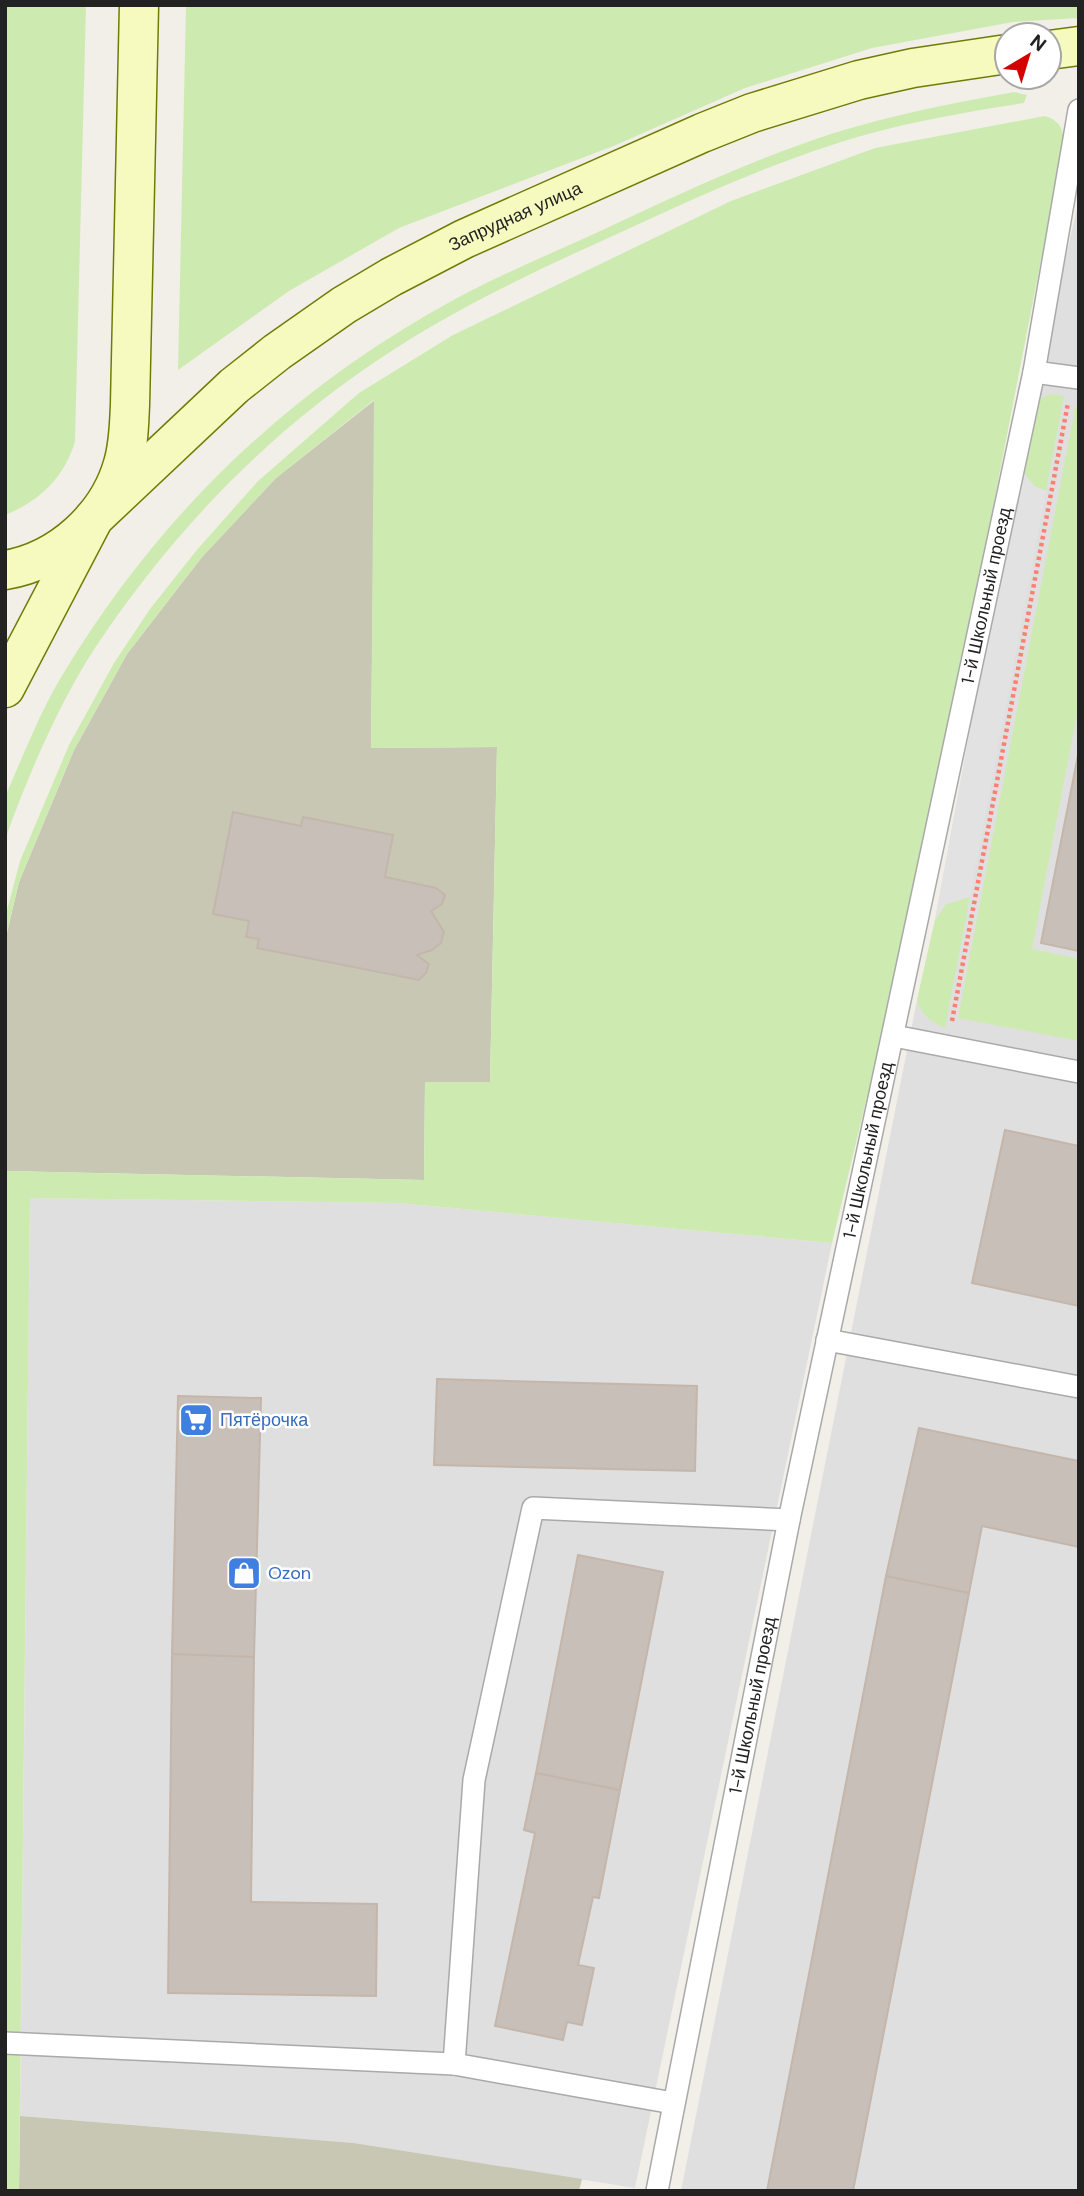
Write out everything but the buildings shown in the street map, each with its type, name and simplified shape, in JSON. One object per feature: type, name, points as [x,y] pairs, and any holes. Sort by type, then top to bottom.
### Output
[{"type":"main road","points":[[5,688],[94,518],[115,486],[128,442],[139,5]]},
{"type":"main road","name":"Запрудная улица","points":[[94,518],[255,368],[344,305],[427,257],[626,166],[752,113],[859,80],[913,68],[993,56]]},
{"type":"main road","points":[[5,570],[33,563],[54,552],[73,540],[94,518]]},
{"type":"lane","name":"1-й Школьный проезд","points":[[657,2191],[789,1520],[1034,372],[1079,110]]},
{"type":"lane","points":[[1034,372],[1076,377]]},
{"type":"lane","points":[[894,1036],[1079,1072]]},
{"type":"lane","points":[[827,1339],[1079,1387]]},
{"type":"lane","points":[[454,2064],[474,1780],[533,1508],[789,1520]]},
{"type":"lane","points":[[5,2043],[454,2064],[673,2103]]},
{"type":"path","points":[[947,1045],[1076,377]]},
{"type":"shaded area","points":[[1079,199],[1079,2191],[681,2191],[935,920],[1020,459]]},
{"type":"shaded area","points":[[375,400],[371,748],[497,747],[490,1083],[425,1082],[424,1180],[5,1171],[5,941],[19,882],[74,750],[127,654],[202,557],[276,478]]},
{"type":"shaded area","points":[[1020,459],[1021,469],[1034,486],[1046,491],[970,897],[946,904],[935,920]]},
{"type":"shaded area","points":[[30,1198],[398,1203],[832,1243],[635,2188],[354,2143],[20,2116]]},
{"type":"shaded area","points":[[20,2116],[354,2143],[582,2179],[579,2191],[19,2191]]},
{"type":"green space","points":[[5,5],[86,5],[75,441],[58,477],[29,503],[5,515]]},
{"type":"green space","points":[[186,5],[1079,5],[1079,18],[993,21],[993,26],[872,48],[745,88],[616,145],[399,228],[289,291],[178,370]]},
{"type":"green space","points":[[1014,92],[1027,95],[1024,103],[946,116],[868,134],[806,153],[716,189],[566,257],[475,302],[387,354],[344,384],[263,450],[226,486],[190,524],[125,605],[82,669],[57,716],[33,767],[5,840],[5,798],[8,790],[55,688],[101,615],[142,560],[234,459],[285,414],[339,372],[396,333],[474,289],[750,164],[854,127]]},
{"type":"green space","points":[[1045,116],[1060,125],[1062,152],[927,846],[832,1243],[398,1203],[30,1198],[19,2191],[5,2191],[5,1171],[424,1180],[425,1082],[490,1082],[497,747],[371,748],[374,400],[276,478],[202,557],[127,654],[74,750],[19,882],[5,941],[5,918],[20,861],[69,745],[114,663],[150,609],[196,551],[257,482],[359,393],[453,335],[731,201],[875,148]]},
{"type":"green space","points":[[1053,394],[1064,396],[1046,491],[1034,486],[1021,469],[1036,404],[1043,397]]},
{"type":"green space","points":[[1075,408],[1079,408],[1079,703],[1032,949],[1079,959],[1079,1041],[958,1018]]},
{"type":"green space","points":[[970,897],[945,1028],[927,1017],[917,1000],[935,920],[946,904]]},
{"type":"place","name":"Пятёрочка","points":[[196,1420]]},
{"type":"place","name":"Ozon","points":[[244,1573]]}]
